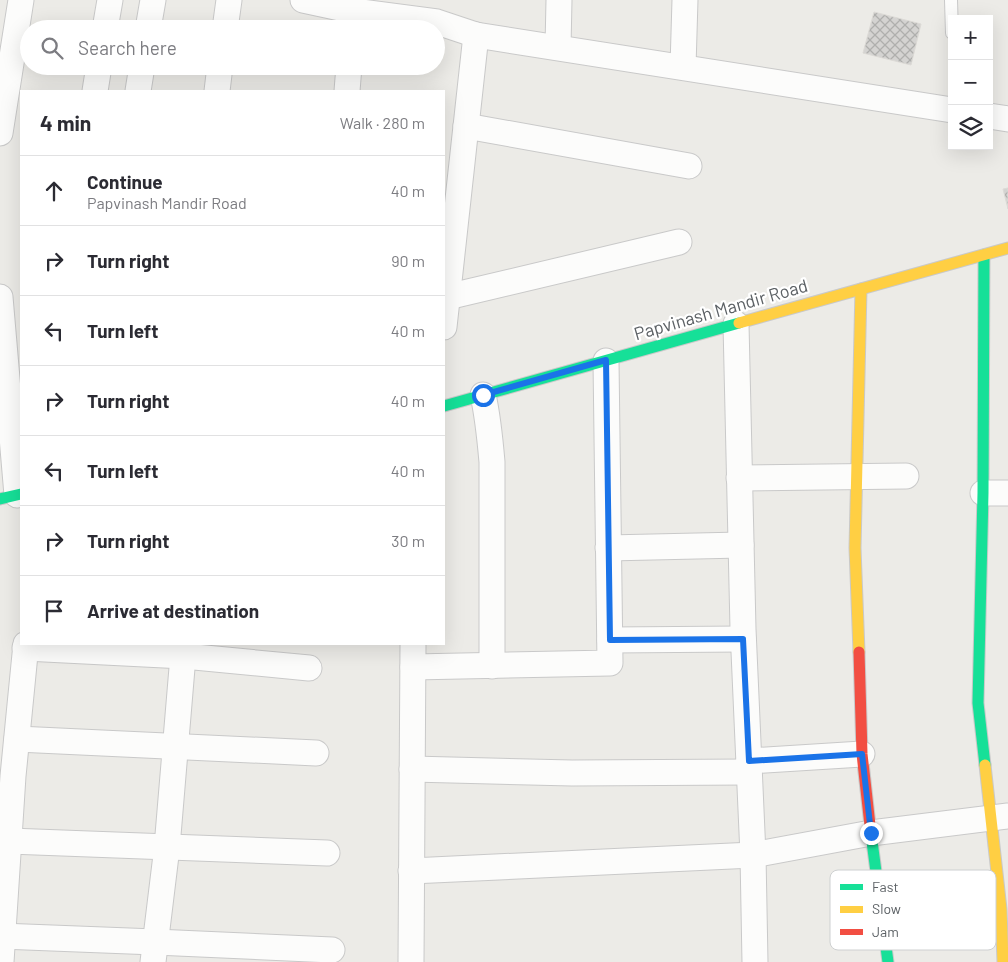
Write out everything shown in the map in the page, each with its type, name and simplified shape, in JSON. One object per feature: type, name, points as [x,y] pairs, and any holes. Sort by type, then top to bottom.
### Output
[{"type":"street","points":[[0,133],[22,0]]},
{"type":"street","points":[[107,20],[110,0]]},
{"type":"street","points":[[150,20],[153,0]]},
{"type":"street","points":[[226,20],[229,0]]},
{"type":"street","points":[[303,0],[354,13],[438,11],[476,35],[948,109]]},
{"type":"street","points":[[558,0],[558,47]]},
{"type":"street","points":[[683,67],[685,0]]},
{"type":"street","points":[[445,317],[476,35]]},
{"type":"street","points":[[95,90],[98,75]]},
{"type":"street","points":[[138,90],[141,75]]},
{"type":"street","points":[[217,90],[219,75]]},
{"type":"street","points":[[347,90],[348,75]]},
{"type":"street","points":[[993,117],[1008,119]]},
{"type":"street","points":[[466,126],[689,166]]},
{"type":"street","points":[[447,297],[679,242]]},
{"type":"street","name":"Papvinash Mandir Road","points":[[445,406],[1008,248]]},
{"type":"street","points":[[984,255],[983,492],[978,703],[999,817],[1004,908],[1003,962]]},
{"type":"street","points":[[861,289],[855,548],[862,754],[876,870]]},
{"type":"street","points":[[0,297],[13,496]]},
{"type":"street","points":[[736,324],[743,639],[753,855],[755,962]]},
{"type":"street","points":[[411,962],[413,655],[492,666],[610,663],[606,360]]},
{"type":"street","points":[[483,395],[487,412],[492,462],[492,666]]},
{"type":"street","points":[[739,478],[906,476]]},
{"type":"street","points":[[983,492],[1008,493]]},
{"type":"street","points":[[608,548],[741,545]]},
{"type":"street","points":[[610,640],[743,639]]},
{"type":"street","points":[[1,962],[1,936],[25,646],[184,650],[308,668]]},
{"type":"street","points":[[154,952],[166,847],[184,650]]},
{"type":"street","points":[[17,739],[316,753]]},
{"type":"street","points":[[412,769],[572,773],[749,767],[862,754]]},
{"type":"street","points":[[411,871],[753,855],[871,833],[999,817]]},
{"type":"street","points":[[9,841],[327,853]]},
{"type":"street","points":[[1,936],[154,952],[332,950]]},
{"type":"lane","points":[[951,0],[951,15]]},
{"type":"building","points":[[874,12],[921,24],[911,65],[863,53]]},
{"type":"building","points":[[1008,188],[1008,209],[1003,189]]},
{"type":"traffic: fast","points":[[984,255],[983,493],[978,703],[985,765]]},
{"type":"traffic: fast","points":[[445,406],[739,323]]},
{"type":"traffic: fast","points":[[0,499],[20,494]]},
{"type":"traffic: fast","points":[[871,834],[876,870]]},
{"type":"traffic: fast","points":[[886,950],[888,962]]},
{"type":"traffic: slow","points":[[739,323],[1008,248]]},
{"type":"traffic: slow","points":[[859,652],[855,548],[861,289]]},
{"type":"traffic: slow","points":[[985,765],[1001,909],[1003,962]]},
{"type":"traffic: jam","points":[[859,652],[862,754],[871,834]]},
{"type":"route","points":[[483,395],[606,360],[610,640],[743,639],[749,761],[862,754],[871,833]]}]
